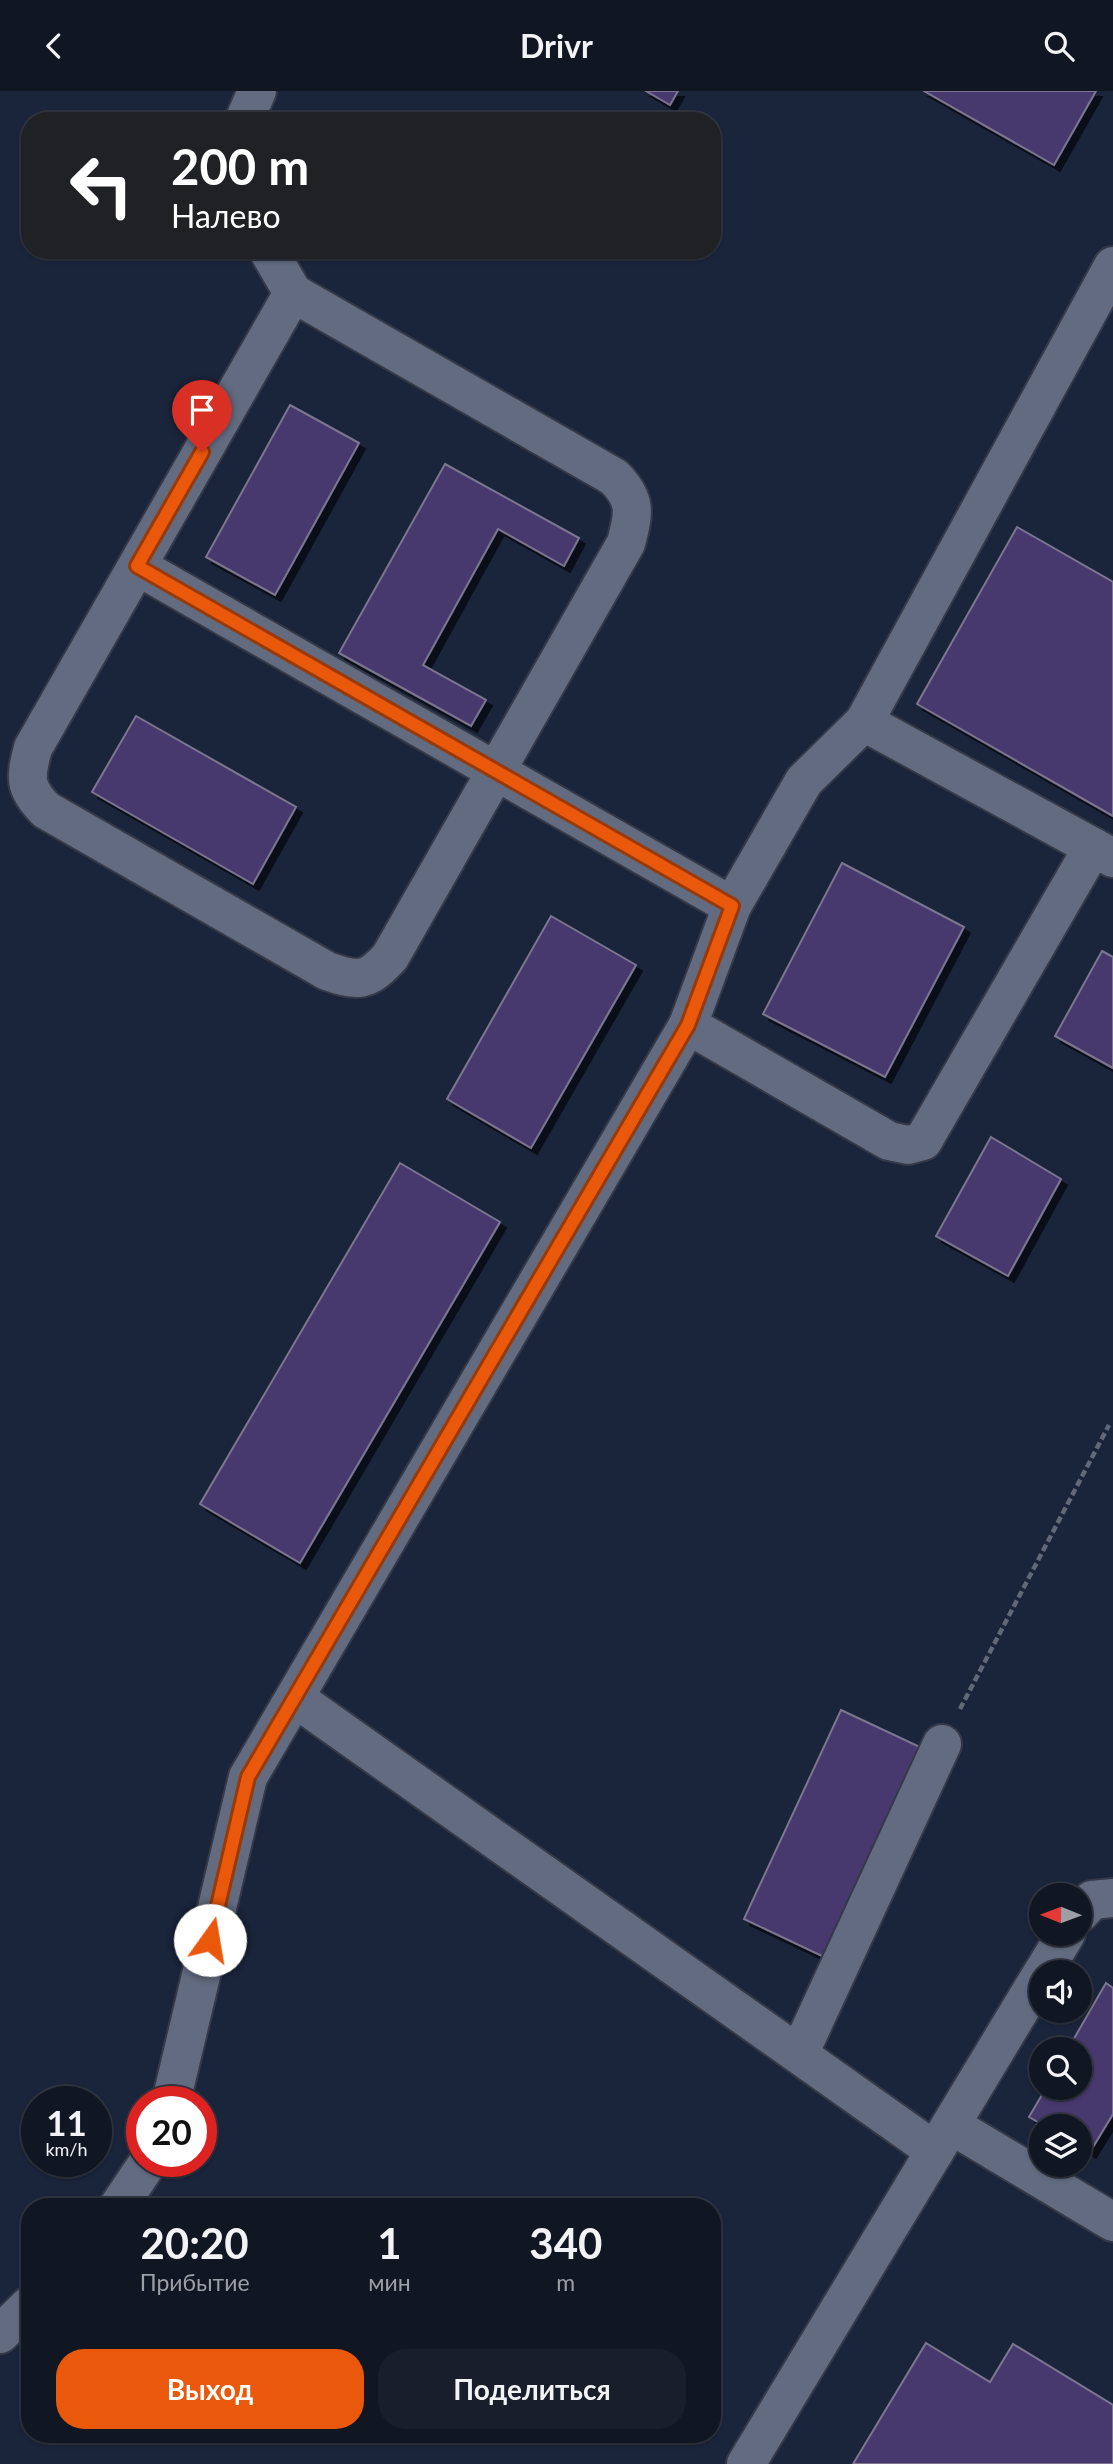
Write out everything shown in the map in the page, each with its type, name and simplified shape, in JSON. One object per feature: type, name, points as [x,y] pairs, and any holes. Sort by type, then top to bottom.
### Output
[{"type":"lane","points":[[248,112],[257,91]]},
{"type":"lane","points":[[273,259],[293,293],[614,477],[628,491],[634,515],[626,543],[390,957],[374,975],[352,980],[327,971],[46,810],[30,794],[27,771],[33,748],[293,293]]},
{"type":"lane","points":[[175,2086],[248,1777],[688,1025],[732,906],[804,781],[864,723],[1113,266]]},
{"type":"lane","points":[[137,566],[732,906]]},
{"type":"lane","points":[[688,1025],[889,1141],[908,1145],[923,1141],[1103,853],[864,723]]},
{"type":"lane","points":[[295,1697],[799,2054],[943,2138],[1113,2222]]},
{"type":"lane","points":[[799,2054],[942,1744]]},
{"type":"lane","points":[[1092,1900],[1113,1898]]},
{"type":"lane","points":[[746,2464],[1029,1996]]},
{"type":"lane","points":[[124,2198],[138,2177]]},
{"type":"lane","points":[[0,2334],[21,2314]]},
{"type":"path","points":[[942,1744],[1109,1425]]},
{"type":"shaded area","points":[[0,91],[1113,91],[1113,2464],[0,2464]]},
{"type":"building","points":[[646,91],[678,91],[670,105]]},
{"type":"building","points":[[924,91],[1096,91],[1054,165]]},
{"type":"building","points":[[290,405],[359,443],[275,595],[206,557]]},
{"type":"building","points":[[445,464],[579,538],[564,566],[498,529],[423,665],[486,700],[471,726],[339,653]]},
{"type":"building","points":[[1017,527],[1113,582],[1113,816],[917,704]]},
{"type":"building","points":[[136,716],[296,807],[253,884],[92,792]]},
{"type":"building","points":[[842,863],[964,927],[885,1077],[763,1014]]},
{"type":"building","points":[[551,916],[636,965],[531,1148],[447,1099]]},
{"type":"building","points":[[1102,951],[1113,957],[1113,1068],[1055,1036]]},
{"type":"building","points":[[991,1137],[1061,1179],[1008,1276],[936,1236]]},
{"type":"building","points":[[400,1163],[500,1222],[300,1563],[200,1504]]},
{"type":"building","points":[[841,1710],[922,1748],[824,1957],[744,1919]]},
{"type":"building","points":[[1106,1983],[1113,1988],[1113,2114],[1092,2149],[1092,2114],[1031,2114],[1039,2100],[1092,2100],[1092,2037],[1075,2037],[1083,2023],[1092,2023],[1092,2007]]},
{"type":"building","points":[[926,2343],[990,2382],[1013,2344],[1113,2405],[1113,2464],[853,2464]]},
{"type":"route","points":[[202,452],[137,566],[732,906],[688,1025],[248,1777],[210,1940]]}]
